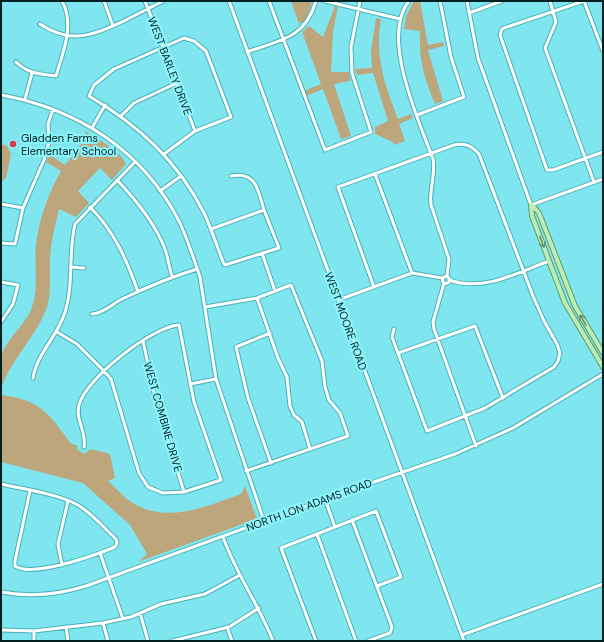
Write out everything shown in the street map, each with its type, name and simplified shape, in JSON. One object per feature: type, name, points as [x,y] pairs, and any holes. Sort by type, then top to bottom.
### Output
[{"type":"main road","points":[[531,205],[532,216],[565,303],[603,367]]},
{"type":"main road","points":[[531,205],[539,213],[575,306],[603,353]]},
{"type":"street","points":[[16,62],[32,73],[56,76],[67,36],[68,21],[62,1]]},
{"type":"street","points":[[104,1],[113,26]]},
{"type":"street","name":"WEST BARLEY DRIVE","points":[[145,1],[164,46],[195,131]]},
{"type":"street","points":[[40,24],[57,34],[67,36],[94,34],[163,1]]},
{"type":"street","name":"WEST MOORE ROAD","points":[[229,1],[464,641]]},
{"type":"street","points":[[269,1],[325,150],[371,132],[352,73],[351,47],[360,1]]},
{"type":"street","points":[[247,52],[299,32],[312,16],[316,1]]},
{"type":"street","points":[[325,1],[400,19]]},
{"type":"street","points":[[409,1],[400,19],[400,58],[434,165],[430,195],[431,205],[449,259],[447,276],[449,280]]},
{"type":"street","points":[[417,114],[464,97],[450,50],[440,1]]},
{"type":"street","points":[[467,1],[478,58],[531,205],[603,179]]},
{"type":"street","points":[[469,13],[502,1]]},
{"type":"street","points":[[550,1],[556,22],[545,48],[594,182]]},
{"type":"street","points":[[603,51],[585,4],[581,1],[504,28],[500,31],[500,38],[545,167],[550,171],[603,152]]},
{"type":"street","points":[[164,154],[195,131],[231,117],[206,51],[194,40],[184,38],[164,46],[109,73],[94,85],[89,96],[105,105],[145,134],[164,154],[181,176],[203,212],[224,264],[230,265],[279,248],[264,210],[259,189],[253,181],[240,174],[230,176]]},
{"type":"street","points":[[25,99],[32,73]]},
{"type":"street","points":[[120,116],[134,103],[177,83]]},
{"type":"street","points":[[1,95],[25,99],[70,115],[104,135],[135,162],[160,191],[179,222],[197,269],[205,307],[216,379],[264,521]]},
{"type":"street","points":[[92,128],[105,105]]},
{"type":"street","points":[[1,243],[15,244],[23,208],[44,160],[49,142],[48,124],[53,109]]},
{"type":"street","points":[[374,287],[338,187],[431,153],[462,144],[474,148],[479,154],[544,321],[560,353],[558,361],[554,367],[504,398],[465,417],[427,431],[392,337],[394,329]]},
{"type":"street","points":[[34,378],[39,357],[56,332],[66,312],[71,267],[72,237],[75,224],[135,162]]},
{"type":"street","points":[[375,174],[412,273]]},
{"type":"street","points":[[160,191],[181,176]]},
{"type":"street","points":[[117,180],[130,194],[151,222],[165,249],[172,276]]},
{"type":"street","points":[[1,204],[23,208]]},
{"type":"street","points":[[90,207],[114,237],[128,264],[138,292]]},
{"type":"street","points":[[211,229],[264,210]]},
{"type":"street","points":[[262,253],[275,290]]},
{"type":"street","points":[[444,283],[449,280],[472,285],[486,283],[549,261]]},
{"type":"street","points":[[71,267],[84,268]]},
{"type":"street","points":[[92,314],[100,313],[118,301],[172,276],[197,269]]},
{"type":"street","points":[[338,300],[412,273],[442,278],[447,276]]},
{"type":"street","points":[[442,278],[444,283],[433,322],[437,340],[476,446]]},
{"type":"street","points":[[1,282],[18,285],[13,304],[1,322]]},
{"type":"street","points":[[205,307],[257,298],[291,285],[322,361],[325,387],[329,400],[340,413],[348,436],[246,471]]},
{"type":"street","points":[[257,298],[278,358],[287,377],[290,406],[294,415],[302,422],[310,449]]},
{"type":"street","points":[[56,332],[77,344],[103,370],[111,379],[127,438],[143,482],[148,487],[163,493],[184,492],[221,480],[197,410],[190,384],[179,325],[164,329],[143,341],[103,370],[83,395],[78,406],[78,417],[86,439],[84,447]]},
{"type":"street","points":[[398,353],[475,326],[504,398]]},
{"type":"street","points":[[270,333],[236,346],[248,398],[271,463]]},
{"type":"street","name":"WEST COMBINE DRIVE","points":[[143,341],[155,397],[184,492]]},
{"type":"street","name":"NORTH LON ADAMS ROAD","points":[[1,592],[25,595],[52,594],[75,589],[476,446],[513,428],[603,374]]},
{"type":"street","points":[[190,384],[216,379]]},
{"type":"street","points":[[1,484],[30,491],[68,501],[82,508],[116,539],[117,543],[115,547],[62,565],[39,568],[18,568],[15,566],[30,491]]},
{"type":"street","points":[[325,499],[335,527]]},
{"type":"street","points":[[62,565],[58,544],[68,501]]},
{"type":"street","points":[[316,641],[281,548],[376,512],[401,577],[377,586]]},
{"type":"street","points":[[352,520],[392,631],[368,641]]},
{"type":"street","points":[[317,534],[356,641]]},
{"type":"street","points":[[223,537],[230,556],[259,608],[273,641]]},
{"type":"street","points":[[100,553],[122,619]]},
{"type":"street","points":[[1,630],[34,631],[104,624],[140,613],[161,604],[205,594],[240,575]]},
{"type":"street","points":[[462,635],[603,584]]},
{"type":"street","points":[[172,641],[227,627],[259,608]]},
{"type":"street","points":[[140,613],[148,641]]},
{"type":"street","points":[[104,624],[108,641]]},
{"type":"street","points":[[66,627],[68,641]]},
{"type":"street","points":[[227,627],[232,641]]},
{"type":"street","points":[[34,631],[34,641]]},
{"type":"street","points":[[190,637],[191,641]]},
{"type":"shaded area","points":[[291,1],[312,2],[307,19],[299,24]]},
{"type":"shaded area","points":[[414,1],[420,1],[428,45],[443,42],[444,46],[428,50],[443,101],[435,104],[421,60],[420,31],[404,29],[406,16]]},
{"type":"shaded area","points":[[335,6],[338,6],[333,31],[331,72],[349,72],[350,81],[334,84],[351,136],[341,139],[323,89],[306,96],[304,91],[321,84],[302,32],[309,26],[323,37]]},
{"type":"shaded area","points":[[376,18],[381,19],[379,32],[380,58],[385,82],[393,107],[398,119],[411,114],[413,118],[399,124],[405,141],[394,145],[393,142],[375,134],[375,127],[388,121],[373,73],[357,75],[355,69],[372,68],[371,51]]},
{"type":"shaded area","points":[[85,131],[114,150],[120,155],[126,164],[112,180],[100,168],[78,191],[89,203],[76,217],[59,209],[53,234],[51,252],[49,301],[37,328],[5,378],[1,389],[1,359],[3,352],[32,307],[35,291],[36,243],[38,233],[45,206],[61,171],[46,162],[50,155],[65,165],[86,138]]},
{"type":"shaded area","points":[[1,144],[7,146],[11,154],[6,178],[2,181]]},
{"type":"shaded area","points":[[1,395],[25,400],[34,404],[50,416],[71,444],[77,445],[77,449],[84,454],[91,449],[110,454],[115,478],[108,481],[136,505],[162,513],[189,511],[241,494],[245,486],[257,519],[138,562],[147,554],[130,525],[83,483],[1,462]]},
{"type":"place","name":"Gladden Farms Elementary School","points":[[13,144]]}]
